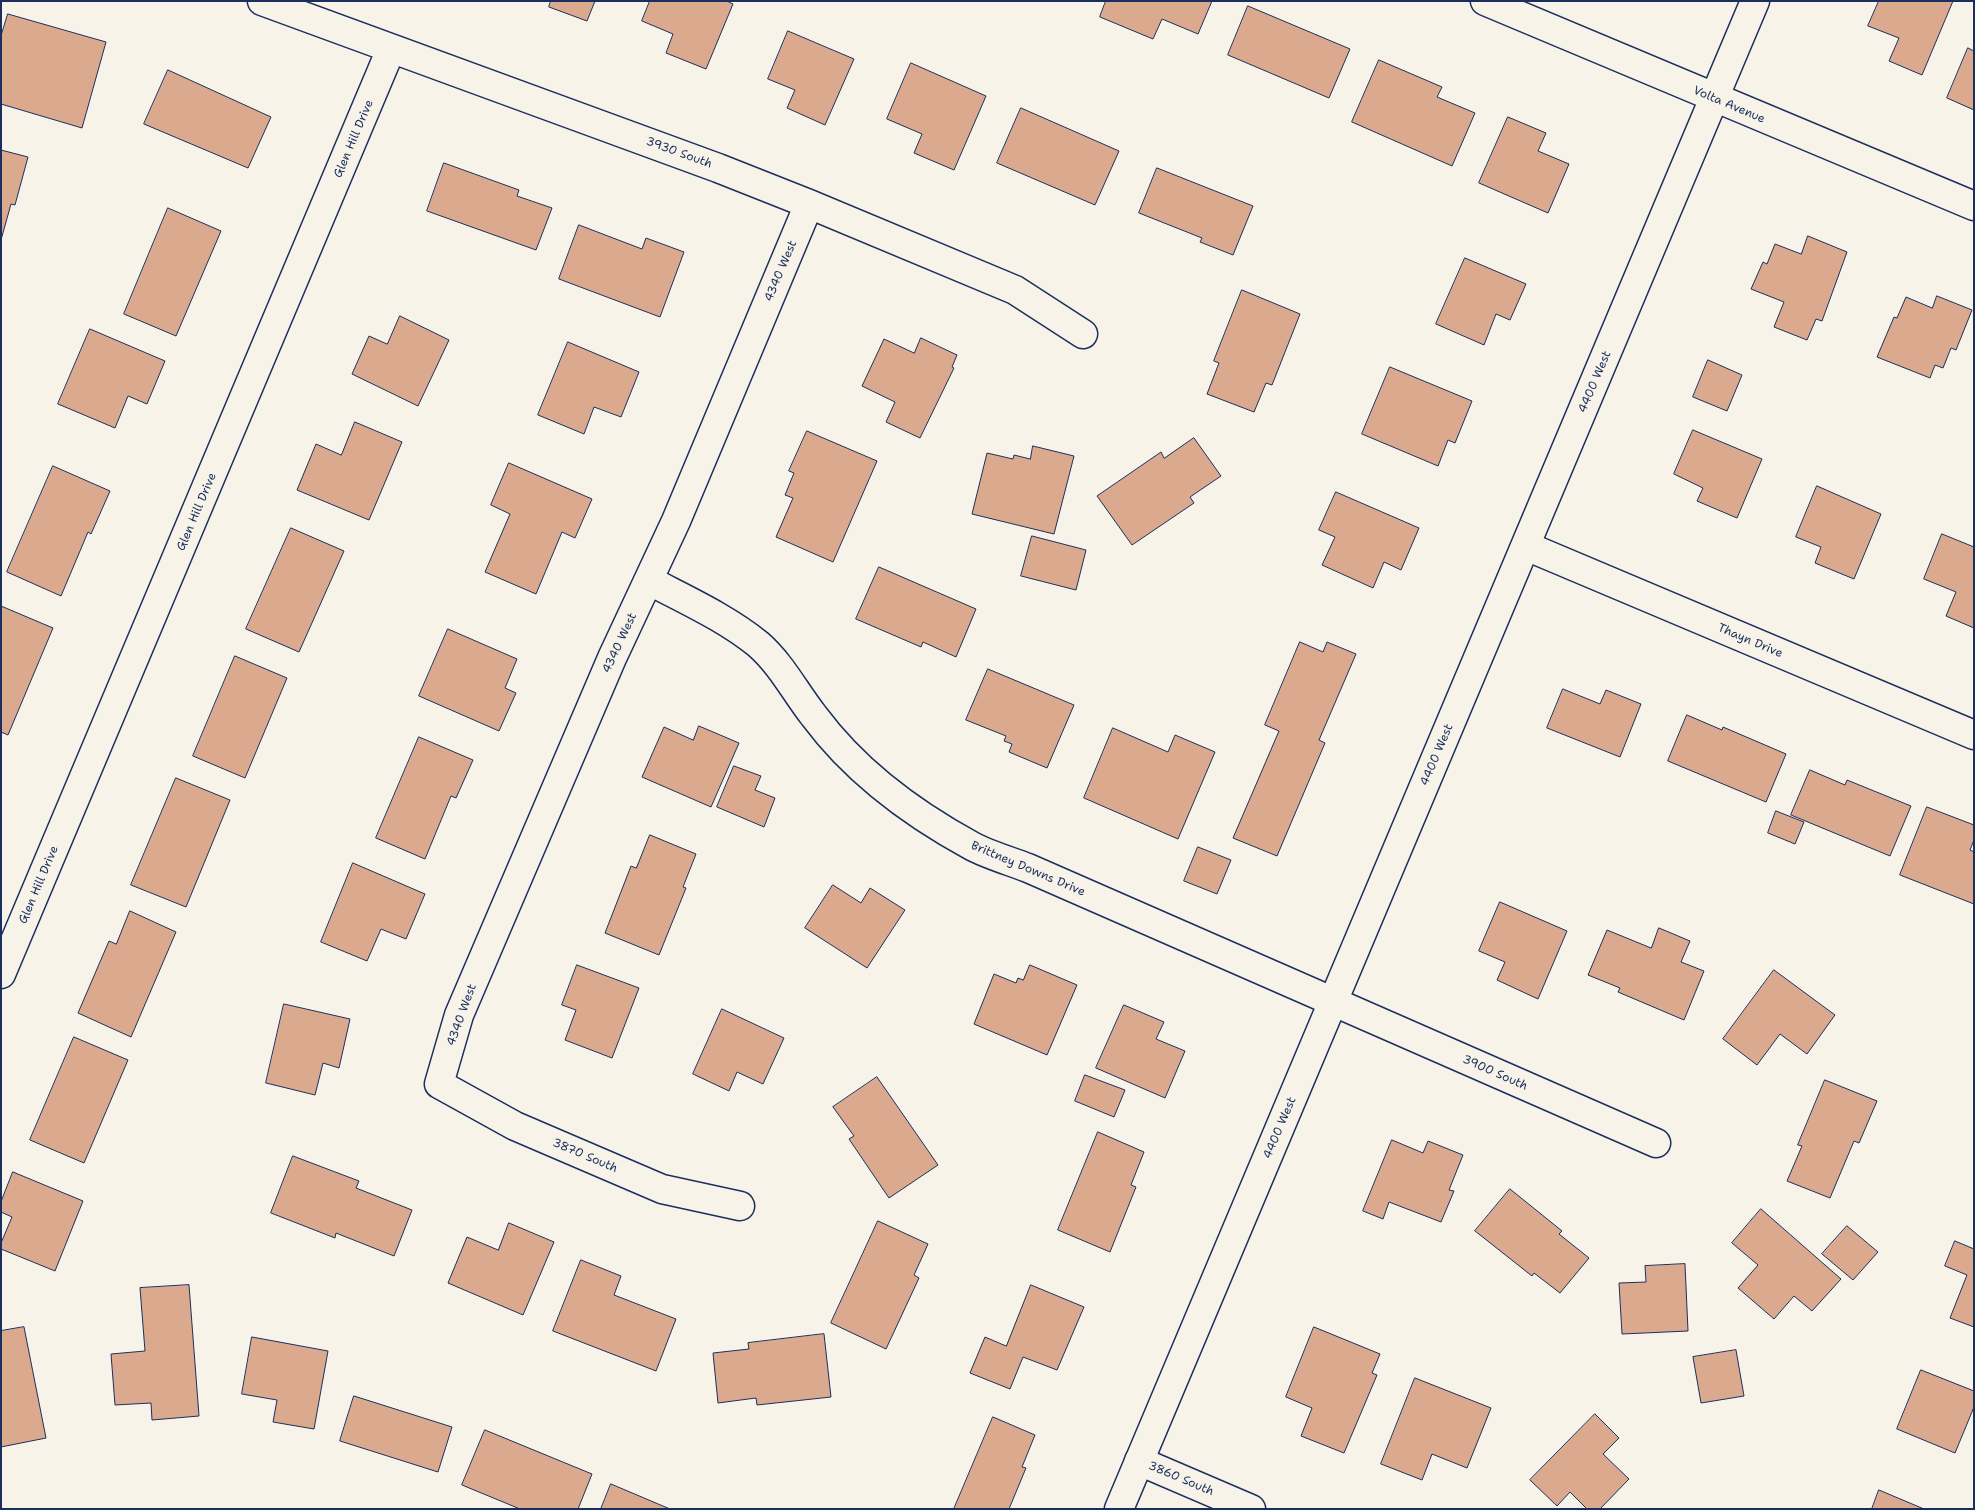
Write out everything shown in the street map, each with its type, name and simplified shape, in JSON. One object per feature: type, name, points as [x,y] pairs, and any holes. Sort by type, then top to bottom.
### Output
[{"type":"street","name":"3930 South","points":[[262,1],[708,164],[809,204],[1015,290],[1083,334]]},
{"type":"street","name":"Volta Avenue","points":[[1485,1],[1714,99],[1974,206]]},
{"type":"street","name":"4400 West","points":[[1119,1509],[1755,1]]},
{"type":"street","name":"Glen Hill Drive","points":[[1,974],[391,49]]},
{"type":"street","name":"4340 West","points":[[439,1084],[460,1015],[612,658],[650,580],[809,204]]},
{"type":"street","name":"Thayn Drive","points":[[1526,546],[1974,735]]},
{"type":"street","name":"Brittney Downs Drive","points":[[650,580],[728,623],[759,645],[791,680],[814,716],[853,760],[912,809],[973,846],[1333,1002]]},
{"type":"street","name":"3900 South","points":[[1333,1002],[1656,1143]]},
{"type":"street","name":"3870 South","points":[[439,1084],[515,1126],[662,1189],[740,1206]]},
{"type":"street","name":"3860 South","points":[[1139,1461],[1251,1509]]},
{"type":"building","points":[[551,1],[595,1],[587,21],[549,7]]},
{"type":"building","points":[[650,1],[727,1],[733,4],[706,69],[666,53],[673,34],[642,21]]},
{"type":"building","points":[[1106,1],[1212,1],[1198,34],[1162,19],[1153,39],[1100,17]]},
{"type":"building","points":[[1879,1],[1953,1],[1922,75],[1889,61],[1899,38],[1868,26]]},
{"type":"building","points":[[1248,6],[1350,49],[1329,98],[1228,55]]},
{"type":"building","points":[[8,14],[106,42],[82,128],[1,104],[1,36]]},
{"type":"building","points":[[788,31],[854,59],[825,125],[787,108],[795,90],[768,79]]},
{"type":"building","points":[[1968,48],[1974,51],[1974,110],[1947,98]]},
{"type":"building","points":[[1379,60],[1442,87],[1437,97],[1475,113],[1452,166],[1352,122]]},
{"type":"building","points":[[911,63],[986,96],[954,170],[914,153],[922,134],[887,119]]},
{"type":"building","points":[[168,70],[271,117],[248,168],[144,124]]},
{"type":"building","points":[[1021,108],[1119,151],[1095,205],[997,163]]},
{"type":"building","points":[[1508,117],[1546,133],[1538,151],[1569,164],[1548,213],[1479,183]]},
{"type":"building","points":[[1,150],[28,157],[15,205],[11,204],[1,240]]},
{"type":"building","points":[[444,163],[519,190],[517,196],[552,208],[536,250],[427,211]]},
{"type":"building","points":[[1157,168],[1253,206],[1233,255],[1200,242],[1202,238],[1139,213]]},
{"type":"building","points":[[168,208],[221,231],[176,336],[124,314]]},
{"type":"building","points":[[579,225],[642,249],[646,238],[684,252],[660,317],[559,279]]},
{"type":"building","points":[[1808,236],[1847,252],[1822,321],[1816,319],[1807,340],[1774,327],[1784,302],[1751,289],[1763,262],[1767,264],[1775,244],[1801,254]]},
{"type":"building","points":[[1465,258],[1526,284],[1510,320],[1496,314],[1484,345],[1436,324]]},
{"type":"building","points":[[1242,290],[1300,314],[1272,385],[1266,383],[1254,412],[1207,394],[1219,363],[1214,361]]},
{"type":"building","points":[[1937,296],[1972,310],[1956,350],[1951,348],[1943,368],[1935,365],[1930,378],[1877,357],[1894,317],[1897,318],[1906,297],[1932,308]]},
{"type":"building","points":[[400,316],[449,340],[418,406],[352,374],[369,336],[387,344]]},
{"type":"building","points":[[90,329],[165,361],[147,404],[128,396],[115,428],[58,404]]},
{"type":"building","points":[[921,338],[957,355],[952,367],[954,368],[920,438],[886,422],[895,402],[862,386],[884,339],[914,353]]},
{"type":"building","points":[[568,342],[639,372],[621,417],[594,407],[584,434],[538,415]]},
{"type":"building","points":[[1708,360],[1742,375],[1727,411],[1693,397]]},
{"type":"building","points":[[1390,367],[1472,401],[1455,443],[1448,440],[1438,466],[1362,434]]},
{"type":"building","points":[[355,422],[402,442],[369,520],[297,490],[316,444],[341,455]]},
{"type":"building","points":[[1693,430],[1762,459],[1737,518],[1697,501],[1703,488],[1674,474]]},
{"type":"building","points":[[807,431],[877,461],[833,562],[776,537],[793,498],[785,495],[794,473],[789,471]]},
{"type":"building","points":[[1194,438],[1221,476],[1190,497],[1194,503],[1132,545],[1097,496],[1161,452],[1164,458]]},
{"type":"building","points":[[1033,446],[1074,456],[1054,534],[972,514],[987,453],[1013,459],[1014,455],[1030,459]]},
{"type":"building","points":[[509,463],[592,499],[575,538],[562,532],[536,594],[485,572],[510,514],[491,505]]},
{"type":"building","points":[[53,466],[110,491],[91,534],[88,532],[61,596],[7,572]]},
{"type":"building","points":[[1817,486],[1881,514],[1854,579],[1815,563],[1821,547],[1796,537]]},
{"type":"building","points":[[1336,492],[1419,528],[1401,570],[1384,562],[1373,588],[1322,565],[1335,537],[1319,530]]},
{"type":"building","points":[[291,528],[344,551],[299,652],[246,629]]},
{"type":"building","points":[[1942,534],[1974,547],[1974,628],[1946,616],[1956,592],[1924,579]]},
{"type":"building","points":[[1032,536],[1086,550],[1076,590],[1021,576]]},
{"type":"building","points":[[879,567],[976,609],[956,657],[923,642],[921,647],[856,619]]},
{"type":"building","points":[[1,606],[53,628],[8,735],[1,732]]},
{"type":"building","points":[[448,629],[517,659],[505,688],[516,693],[499,731],[419,696]]},
{"type":"building","points":[[1300,642],[1323,652],[1327,642],[1356,654],[1319,740],[1325,743],[1277,856],[1233,838],[1279,731],[1265,725]]},
{"type":"building","points":[[235,656],[287,678],[245,778],[193,756]]},
{"type":"building","points":[[988,669],[1074,705],[1047,768],[1009,752],[1012,744],[1004,741],[1006,736],[966,720]]},
{"type":"building","points":[[1563,689],[1600,704],[1606,690],[1641,704],[1620,757],[1547,728]]},
{"type":"building","points":[[1687,715],[1722,730],[1723,727],[1786,754],[1766,802],[1668,761]]},
{"type":"building","points":[[699,726],[739,743],[711,807],[642,777],[664,727],[693,740]]},
{"type":"building","points":[[1113,728],[1168,752],[1175,735],[1215,752],[1178,839],[1084,798]]},
{"type":"building","points":[[419,737],[473,760],[456,798],[451,796],[425,859],[376,838]]},
{"type":"building","points":[[734,766],[761,776],[755,790],[775,798],[764,827],[717,807]]},
{"type":"building","points":[[1810,770],[1845,785],[1847,780],[1911,806],[1890,856],[1791,815]]},
{"type":"building","points":[[176,778],[230,800],[186,907],[131,885]]},
{"type":"building","points":[[1927,807],[1974,825],[1974,840],[1970,850],[1974,852],[1974,904],[1900,875]]},
{"type":"building","points":[[1776,811],[1804,822],[1795,844],[1768,833]]},
{"type":"building","points":[[650,835],[696,854],[683,887],[686,888],[659,955],[605,933],[631,866],[636,868]]},
{"type":"building","points":[[1198,847],[1231,860],[1217,894],[1184,881]]},
{"type":"building","points":[[353,863],[425,894],[406,939],[381,929],[367,961],[321,942]]},
{"type":"building","points":[[833,885],[861,903],[870,888],[905,910],[867,968],[805,928]]},
{"type":"building","points":[[1500,902],[1567,931],[1538,999],[1497,980],[1505,962],[1479,951]]},
{"type":"building","points":[[130,911],[176,932],[131,1037],[78,1013],[109,941],[116,944]]},
{"type":"building","points":[[1659,928],[1690,941],[1681,962],[1704,971],[1684,1020],[1618,992],[1620,988],[1588,975],[1607,930],[1651,948]]},
{"type":"building","points":[[577,965],[639,988],[612,1058],[565,1040],[576,1010],[562,1005]]},
{"type":"building","points":[[1030,965],[1077,985],[1047,1055],[974,1024],[994,974],[1016,983],[1018,978],[1023,980]]},
{"type":"building","points":[[1774,970],[1835,1015],[1807,1054],[1780,1034],[1757,1065],[1723,1039]]},
{"type":"building","points":[[284,1004],[350,1019],[339,1068],[323,1063],[315,1095],[266,1083]]},
{"type":"building","points":[[1124,1005],[1164,1022],[1156,1039],[1185,1051],[1165,1098],[1096,1068]]},
{"type":"building","points":[[722,1009],[784,1038],[763,1084],[737,1072],[729,1091],[693,1074]]},
{"type":"building","points":[[74,1037],[128,1060],[84,1163],[30,1140]]},
{"type":"building","points":[[1085,1075],[1125,1090],[1114,1117],[1075,1101]]},
{"type":"building","points":[[877,1077],[938,1165],[889,1198],[849,1139],[854,1136],[833,1107]]},
{"type":"building","points":[[1825,1080],[1877,1101],[1859,1143],[1854,1141],[1830,1198],[1787,1181],[1802,1146],[1798,1145]]},
{"type":"building","points":[[1098,1132],[1144,1152],[1131,1185],[1136,1187],[1110,1252],[1058,1230]]},
{"type":"building","points":[[1392,1140],[1423,1153],[1428,1141],[1463,1155],[1449,1190],[1454,1191],[1441,1222],[1389,1202],[1383,1219],[1363,1211]]},
{"type":"building","points":[[293,1156],[359,1181],[356,1188],[412,1210],[394,1256],[336,1233],[335,1238],[271,1213]]},
{"type":"building","points":[[13,1172],[83,1201],[55,1271],[1,1249],[1,1243],[12,1217],[1,1212],[1,1202]]},
{"type":"building","points":[[1510,1189],[1562,1231],[1559,1234],[1589,1258],[1560,1293],[1534,1273],[1532,1276],[1475,1231]]},
{"type":"building","points":[[1761,1209],[1841,1279],[1812,1311],[1794,1296],[1774,1319],[1738,1288],[1758,1265],[1732,1243]]},
{"type":"building","points":[[878,1221],[928,1244],[914,1275],[919,1278],[886,1349],[831,1323]]},
{"type":"building","points":[[509,1223],[554,1242],[523,1315],[448,1283],[467,1237],[498,1250]]},
{"type":"building","points":[[1847,1226],[1878,1252],[1853,1280],[1822,1254]]},
{"type":"building","points":[[1955,1241],[1974,1249],[1974,1327],[1950,1318],[1967,1275],[1945,1266]]},
{"type":"building","points":[[581,1260],[621,1276],[614,1295],[676,1319],[656,1371],[553,1331]]},
{"type":"building","points":[[1685,1264],[1688,1331],[1622,1334],[1619,1283],[1646,1282],[1645,1266]]},
{"type":"building","points":[[189,1285],[199,1416],[152,1420],[151,1403],[115,1405],[111,1354],[145,1351],[140,1288]]},
{"type":"building","points":[[1031,1285],[1084,1307],[1057,1370],[1023,1357],[1010,1389],[970,1373],[985,1337],[1006,1346]]},
{"type":"building","points":[[24,1327],[46,1438],[1,1447],[1,1331]]},
{"type":"building","points":[[1314,1327],[1380,1354],[1372,1373],[1377,1375],[1344,1453],[1301,1436],[1312,1408],[1286,1397]]},
{"type":"building","points":[[824,1334],[831,1397],[757,1405],[756,1398],[718,1403],[713,1353],[749,1349],[748,1343]]},
{"type":"building","points":[[252,1337],[328,1351],[314,1429],[273,1422],[277,1400],[242,1394]]},
{"type":"building","points":[[1736,1350],[1744,1396],[1701,1403],[1693,1357]]},
{"type":"building","points":[[1921,1370],[1974,1391],[1974,1407],[1955,1453],[1897,1429]]},
{"type":"building","points":[[1415,1378],[1491,1408],[1467,1468],[1432,1454],[1422,1480],[1381,1464]]},
{"type":"building","points":[[354,1396],[452,1427],[438,1472],[340,1441]]},
{"type":"building","points":[[1595,1414],[1619,1438],[1603,1454],[1629,1479],[1600,1509],[1587,1509],[1570,1492],[1557,1506],[1530,1480]]},
{"type":"building","points":[[993,1417],[1035,1435],[1022,1467],[1026,1468],[1009,1509],[954,1509]]},
{"type":"building","points":[[485,1430],[592,1474],[578,1509],[520,1509],[462,1485]]},
{"type":"building","points":[[611,1484],[670,1509],[601,1509]]},
{"type":"building","points":[[1879,1490],[1924,1509],[1872,1509]]}]
